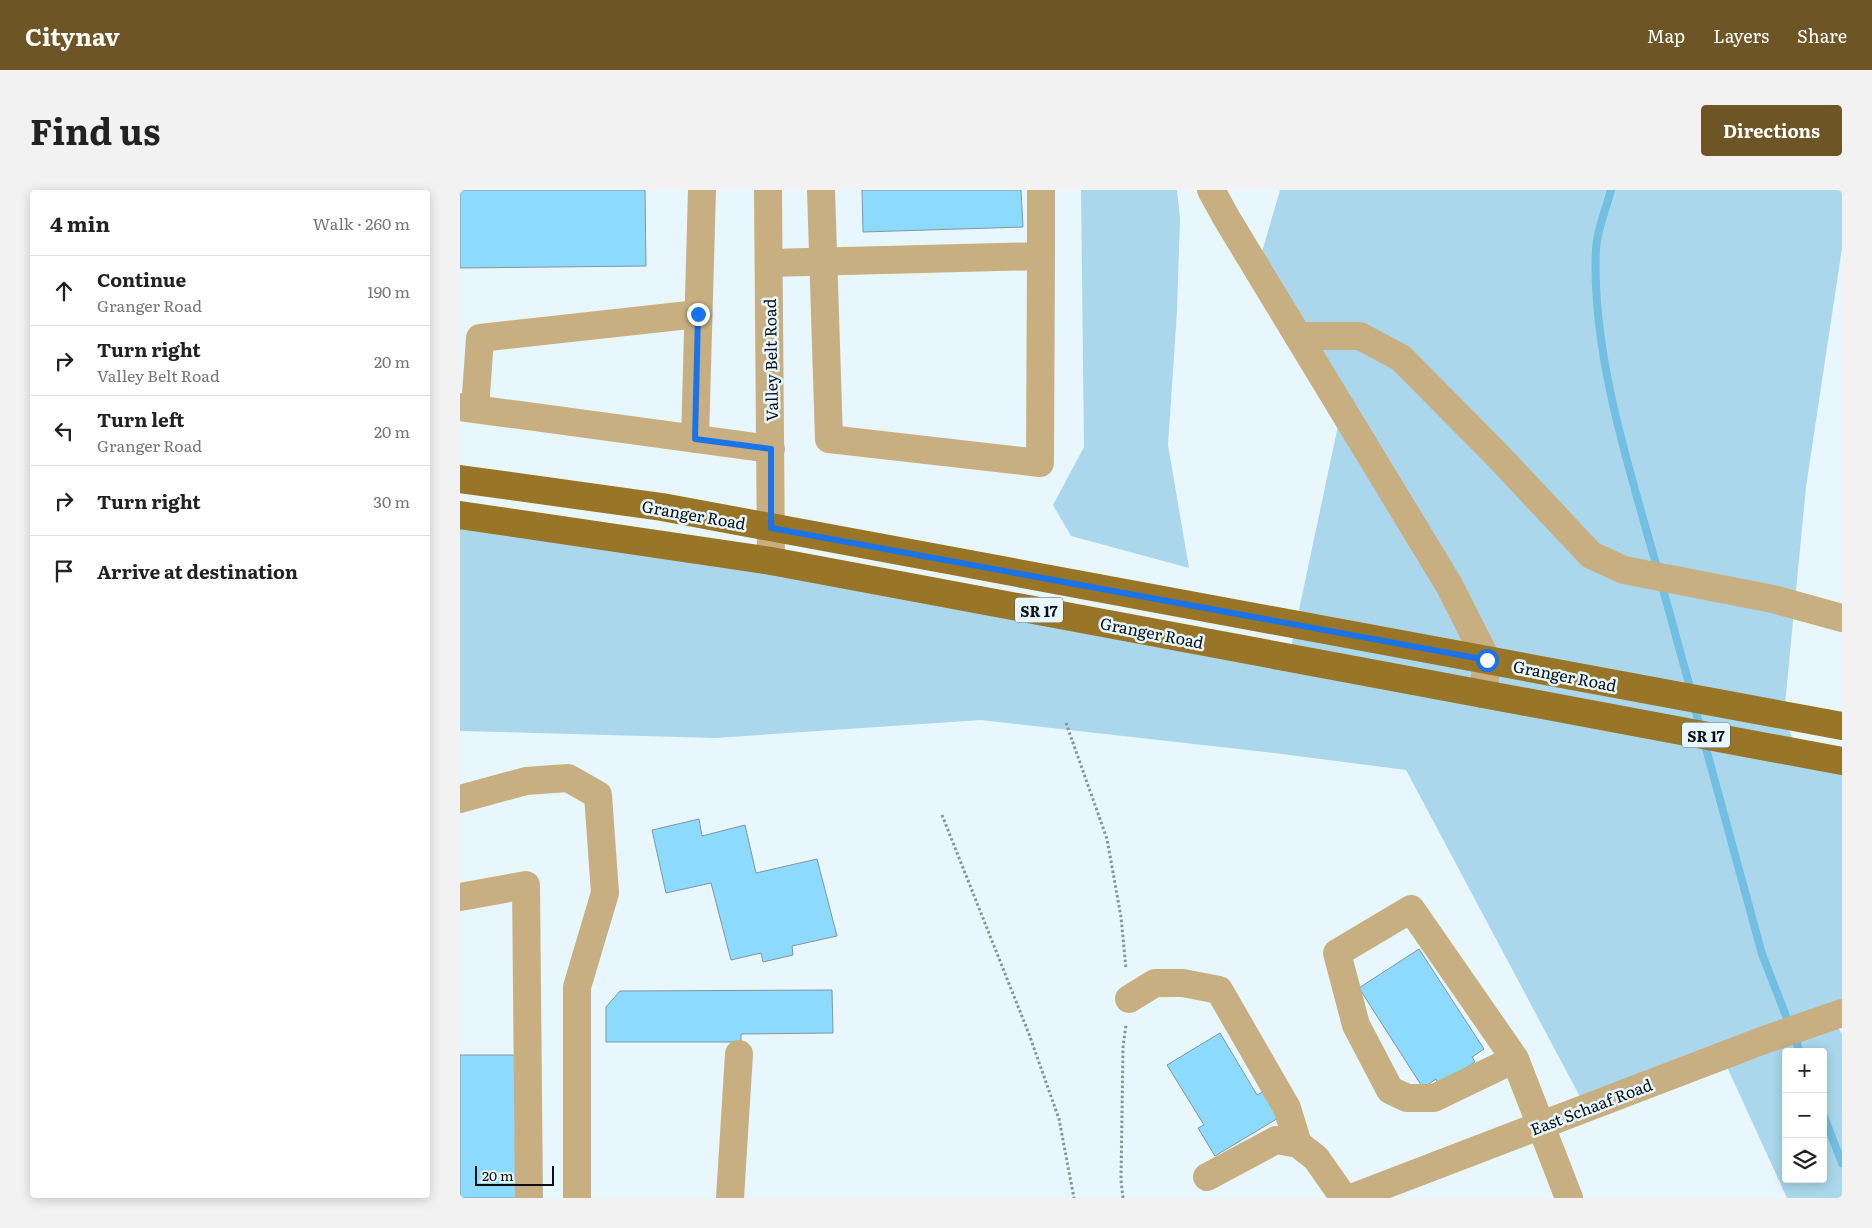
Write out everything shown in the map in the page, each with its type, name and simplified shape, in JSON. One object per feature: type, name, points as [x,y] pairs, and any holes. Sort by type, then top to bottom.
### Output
[{"type":"main road","name":"Granger Road","points":[[460,479],[662,507],[1842,726]]},
{"type":"main road","name":"Granger Road","points":[[460,515],[771,561],[1842,761]]},
{"type":"street","points":[[695,439],[702,190]]},
{"type":"street","name":"Valley Belt Road","points":[[768,190],[771,561]]},
{"type":"street","points":[[821,190],[829,439],[1040,463],[1041,190]]},
{"type":"street","points":[[1211,190],[1226,220],[1449,585],[1487,660],[1483,694]]},
{"type":"street","points":[[769,263],[1041,256]]},
{"type":"street","points":[[698,314],[480,338],[468,408],[771,449]]},
{"type":"street","points":[[1298,336],[1360,336],[1401,358],[1498,456],[1591,555],[1624,570],[1773,598],[1842,618]]},
{"type":"street","points":[[460,798],[526,781],[568,778],[598,795],[605,893],[577,987],[577,1198]]},
{"type":"street","points":[[460,896],[526,885],[529,1198]]},
{"type":"street","points":[[1515,1059],[1434,1098],[1407,1098],[1390,1090],[1356,1025],[1337,953],[1410,909],[1515,1059],[1568,1198]]},
{"type":"street","points":[[1129,999],[1155,983],[1183,983],[1219,990],[1287,1108],[1298,1144]]},
{"type":"street","name":"East Schaaf Road","points":[[1351,1198],[1764,1040],[1837,1015]]},
{"type":"street","points":[[730,1198],[738,1054]]},
{"type":"street","points":[[1207,1177],[1276,1140],[1298,1144],[1316,1158],[1344,1198]]},
{"type":"path","points":[[1066,723],[1107,839],[1121,916],[1129,999],[1123,1047],[1121,1180],[1123,1198]]},
{"type":"path","points":[[942,815],[1033,1043],[1059,1119],[1074,1198]]},
{"type":"shaded area","points":[[1081,190],[1177,190],[1180,218],[1177,311],[1168,445],[1189,568],[1071,536],[1053,505],[1084,447]]},
{"type":"shaded area","points":[[1280,190],[1842,190],[1842,248],[1806,487],[1784,715],[1797,752],[1842,761],[1842,1013],[1832,1017],[1842,1034],[1842,1198],[1787,1198],[1722,1056],[1586,1108],[1406,770],[981,720],[715,738],[460,731],[460,515],[1289,657],[1342,407],[1257,269]]},
{"type":"building","points":[[460,190],[645,190],[646,266],[460,268]]},
{"type":"building","points":[[862,190],[1021,190],[1023,227],[863,232]]},
{"type":"building","points":[[699,819],[702,836],[745,825],[756,873],[817,859],[837,936],[792,946],[793,955],[763,962],[761,953],[731,960],[711,883],[666,893],[652,830]]},
{"type":"building","points":[[1419,949],[1484,1049],[1472,1057],[1475,1062],[1439,1085],[1436,1079],[1423,1088],[1359,988]]},
{"type":"building","points":[[832,990],[833,1033],[741,1034],[741,1042],[606,1042],[606,1007],[620,991]]},
{"type":"building","points":[[1220,1033],[1257,1095],[1264,1091],[1280,1117],[1215,1156],[1198,1128],[1204,1125],[1167,1065]]},
{"type":"building","points":[[460,1055],[518,1055],[520,1198],[460,1198]]},
{"type":"waterway","points":[[1611,190],[1600,227],[1596,249],[1596,289],[1600,329],[1615,412],[1658,571]]},
{"type":"waterway","points":[[1661,582],[1691,691]]},
{"type":"waterway","points":[[1694,705],[1701,730]]},
{"type":"waterway","points":[[1704,741],[1762,954],[1798,1048]]},
{"type":"waterway","points":[[1827,1124],[1842,1163]]},
{"type":"route","points":[[698,314],[695,439],[771,449],[771,528],[1056,579],[1487,660]]}]
